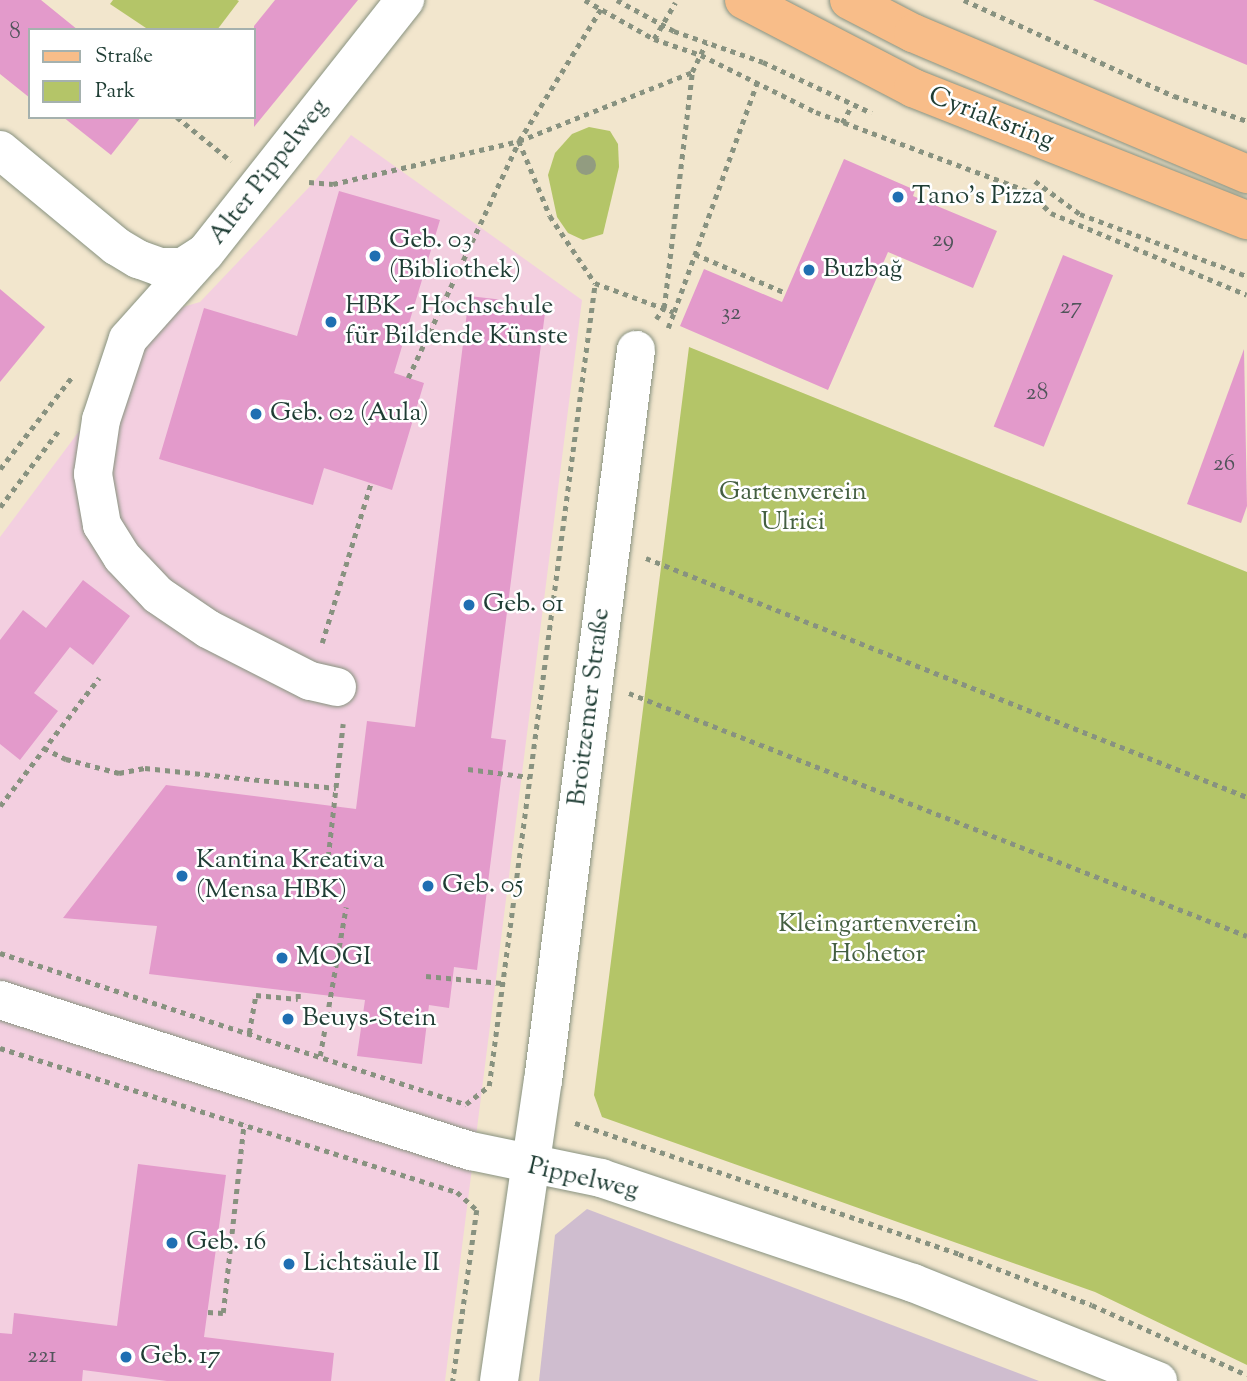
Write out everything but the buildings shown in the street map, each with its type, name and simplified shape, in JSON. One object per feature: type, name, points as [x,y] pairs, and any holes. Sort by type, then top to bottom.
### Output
[{"type":"main road","name":"Cyriaksring","points":[[744,0],[914,88],[1247,220]]},
{"type":"main road","name":"Cyriaksring","points":[[849,0],[913,33],[1247,174]]},
{"type":"street","name":"Alter Pippelweg","points":[[337,687],[310,681],[208,629],[158,596],[122,557],[102,525],[93,474],[102,420],[128,339],[205,253],[405,0]]},
{"type":"street","points":[[0,150],[116,246],[138,259],[160,267],[183,267],[205,253]]},
{"type":"street","name":"Broitzemer Straße","points":[[499,1381],[636,350]]},
{"type":"street","name":"Pippelweg","points":[[0,1000],[529,1166],[601,1178],[913,1283],[1158,1381]]},
{"type":"path","points":[[585,0],[654,39],[701,55],[842,122],[1030,192],[1051,213],[1247,295]]},
{"type":"path","points":[[617,0],[662,25],[763,62],[831,98],[877,115]]},
{"type":"path","points":[[964,0],[1174,96],[1247,121]]},
{"type":"path","points":[[654,39],[675,3]]},
{"type":"path","points":[[408,378],[519,141],[601,9]]},
{"type":"path","points":[[636,350],[664,308],[692,72],[706,43]]},
{"type":"path","points":[[300,181],[333,184],[519,141],[692,72]]},
{"type":"path","points":[[519,141],[550,216],[595,283],[674,312],[757,83]]},
{"type":"path","points":[[842,122],[851,107]]},
{"type":"path","points":[[179,119],[230,161],[224,173]]},
{"type":"path","points":[[1023,175],[1080,214],[1247,276]]},
{"type":"path","points":[[695,254],[786,293]]},
{"type":"path","points":[[0,953],[466,1104],[489,1086],[595,283]]},
{"type":"path","points":[[0,469],[78,370]]},
{"type":"path","points":[[663,564],[1247,797]]},
{"type":"path","points":[[0,806],[99,678]]},
{"type":"path","points":[[646,697],[1247,936]]},
{"type":"path","points":[[44,748],[66,759],[119,774],[145,768],[336,788]]},
{"type":"path","points":[[468,769],[529,777]]},
{"type":"path","points":[[320,1056],[346,906]]},
{"type":"path","points":[[426,976],[502,983]]},
{"type":"path","points":[[249,1033],[256,995],[298,999],[298,992]]},
{"type":"path","points":[[0,1048],[457,1192],[477,1210],[453,1381]]},
{"type":"path","points":[[571,1120],[578,1126],[625,1137]]},
{"type":"path","points":[[208,1311],[223,1313],[244,1124]]},
{"type":"shaded area","points":[[351,135],[582,300],[445,1381],[0,1381],[0,537],[169,311],[200,302],[314,182]]},
{"type":"shaded area","points":[[587,1209],[1039,1381],[539,1381],[555,1235]]},
{"type":"green space","points":[[113,0],[239,1],[219,28],[146,28],[110,4]]},
{"type":"green space","points":[[589,127],[610,131],[618,144],[619,167],[603,234],[583,240],[568,233],[557,217],[548,175],[555,153],[572,134]]},
{"type":"green space","name":"Kleingartenverein Hohetor","points":[[689,347],[1247,572],[1247,1365],[1095,1292],[602,1117],[594,1095]]},
{"type":"place","name":"Tano's Pizza","points":[[898,197]]},
{"type":"place","name":"Geb. 03 (Bibliothek)","points":[[375,256]]},
{"type":"place","name":"Buzbağ","points":[[809,270]]},
{"type":"place","name":"HBK - Hochschule für Bildende Künste","points":[[331,322]]},
{"type":"place","name":"Geb. 02 (Aula)","points":[[256,414]]},
{"type":"place","name":"Geb. 01","points":[[469,605]]},
{"type":"place","name":"Kantina Kreativa (Mensa HBK)","points":[[182,876]]},
{"type":"place","name":"Geb. 05","points":[[428,886]]},
{"type":"place","name":"MOGI","points":[[282,958]]},
{"type":"place","name":"Beuys-Stein","points":[[288,1019]]},
{"type":"place","name":"Geb. 16","points":[[172,1243]]},
{"type":"place","name":"Lichtsäule II","points":[[289,1264]]},
{"type":"place","name":"Geb. 17","points":[[126,1357]]},
{"type":"park label","name":"Gartenverein Ulrici","points":[[793,508]]}]
